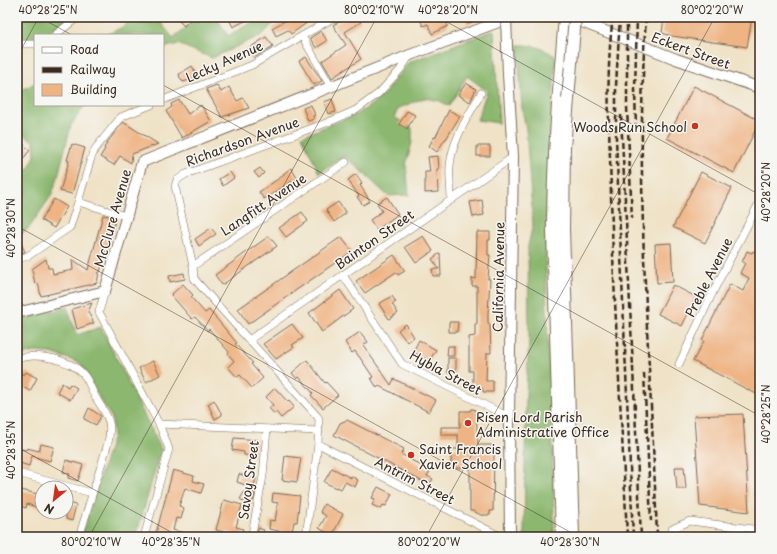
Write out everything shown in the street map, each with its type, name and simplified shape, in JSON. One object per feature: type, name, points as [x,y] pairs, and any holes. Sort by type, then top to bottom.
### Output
[{"type":"highway","points":[[565,17],[563,99],[563,230],[573,537]]},
{"type":"highway","points":[[562,537],[552,230],[554,156],[575,17]]},
{"type":"street","points":[[56,34],[78,17]]},
{"type":"street","name":"Lecky Avenue","points":[[164,100],[252,65],[335,17]]},
{"type":"street","name":"California Avenue","points":[[506,17],[513,157],[509,417],[510,537]]},
{"type":"street","name":"McClure Avenue","points":[[144,537],[169,449],[159,424],[99,312],[142,162],[512,17]]},
{"type":"street","name":"Eckert Street","points":[[569,17],[676,59],[760,88]]},
{"type":"street","points":[[302,36],[331,87]]},
{"type":"street","points":[[17,44],[34,44]]},
{"type":"street","name":"Richardson Avenue","points":[[306,537],[320,423],[317,416],[194,278],[193,266],[175,189],[177,180],[186,174],[329,122],[356,110],[379,94],[410,56]]},
{"type":"street","points":[[451,200],[450,165],[454,148],[481,93]]},
{"type":"street","points":[[17,259],[28,256],[67,230],[72,223],[95,148],[121,117],[148,106]]},
{"type":"street","name":"Bainton Street","points":[[249,340],[513,157]]},
{"type":"street","name":"Langfitt Avenue","points":[[193,266],[346,162]]},
{"type":"street","name":"Preble Avenue","points":[[679,364],[713,292],[760,201]]},
{"type":"street","points":[[78,202],[126,216]]},
{"type":"street","name":"Hybla Street","points":[[343,275],[402,364],[509,417]]},
{"type":"street","points":[[17,313],[105,291]]},
{"type":"street","points":[[17,359],[29,356],[48,357],[71,364],[83,374],[108,418],[110,425],[108,443],[79,537]]},
{"type":"street","points":[[159,424],[319,431]]},
{"type":"street","name":"Savoy Street","points":[[252,534],[263,476],[267,429]]},
{"type":"street","name":"Antrim Street","points":[[318,444],[502,537]]},
{"type":"street","points":[[17,473],[92,493]]},
{"type":"street","points":[[672,533],[690,521],[760,530]]},
{"type":"green space","points":[[17,17],[70,17],[46,34],[34,34],[34,39],[17,39]]},
{"type":"green space","points":[[134,17],[156,17],[173,38],[199,17],[216,17],[228,36],[258,19],[257,17],[280,17],[262,35],[212,58],[178,44],[164,48],[164,34],[108,34],[123,27]]},
{"type":"green space","points":[[494,30],[499,123],[477,120],[487,91],[467,76],[449,106],[440,101],[424,98],[399,108],[394,117],[412,128],[412,142],[406,165],[409,195],[388,196],[345,156],[319,173],[302,136],[355,115],[367,108],[383,95],[409,62]]},
{"type":"green space","points":[[518,45],[538,47],[556,57],[547,173],[546,211],[546,293],[554,496],[554,537],[524,537],[526,394],[529,340],[528,246],[533,224],[526,129],[522,109]]},
{"type":"green space","points":[[34,84],[34,106],[84,106],[71,125],[57,180],[51,196],[29,228],[17,237],[17,173],[28,169],[35,156],[34,142],[17,129],[17,97],[22,90]]},
{"type":"green space","points":[[67,307],[77,335],[101,327],[161,449],[136,537],[81,537],[113,436],[112,418],[101,401],[84,368],[78,362],[51,353],[34,352],[17,356],[17,321]]},
{"type":"building","points":[[175,17],[187,17],[190,20],[184,26]]},
{"type":"building","points":[[228,17],[253,17],[233,27]]},
{"type":"building","points":[[292,17],[304,17],[308,22],[291,34],[288,30],[276,36],[272,28]]},
{"type":"building","points":[[349,17],[357,17],[361,22],[345,32],[361,59],[332,78],[322,61],[346,45],[333,25]]},
{"type":"building","points":[[419,17],[444,17],[448,26],[432,34],[428,24],[423,26]]},
{"type":"building","points":[[464,17],[483,17],[468,24]]},
{"type":"building","points":[[664,17],[752,17],[747,47],[672,36],[662,33]]},
{"type":"building","points":[[321,31],[327,41],[316,48],[310,38]]},
{"type":"building","points":[[266,37],[273,46],[254,58],[248,49]]},
{"type":"building","points":[[306,57],[322,81],[314,85],[299,61]]},
{"type":"building","points":[[192,66],[198,77],[183,82],[179,74]]},
{"type":"building","points":[[466,83],[476,89],[470,102],[458,95]]},
{"type":"building","points":[[217,85],[221,92],[229,87],[237,101],[243,98],[249,108],[222,117],[206,89]]},
{"type":"building","points":[[694,86],[760,121],[734,173],[667,138]]},
{"type":"building","points":[[332,99],[336,112],[328,114],[324,102]]},
{"type":"building","points":[[179,100],[188,114],[201,105],[211,121],[182,138],[166,111],[172,107],[171,104]]},
{"type":"building","points":[[311,105],[315,115],[313,116],[314,119],[308,121],[303,108]]},
{"type":"building","points":[[449,110],[460,116],[437,152],[429,146],[434,137],[435,138]]},
{"type":"building","points":[[407,111],[415,115],[407,129],[399,124]]},
{"type":"building","points":[[123,122],[158,144],[132,154],[131,163],[120,156],[114,165],[100,157],[109,140]]},
{"type":"building","points":[[17,140],[30,150],[23,159],[17,155]]},
{"type":"building","points":[[72,144],[85,148],[72,194],[60,191],[69,161],[67,160]]},
{"type":"building","points":[[477,146],[490,146],[490,156],[477,156]]},
{"type":"building","points":[[438,156],[438,192],[425,193],[425,172],[430,172],[428,157]]},
{"type":"building","points":[[260,168],[264,173],[259,178],[254,172]]},
{"type":"building","points":[[291,168],[297,178],[264,199],[259,192],[284,175],[283,174]]},
{"type":"building","points":[[230,172],[234,178],[223,186],[219,179]]},
{"type":"building","points":[[701,172],[732,188],[705,243],[673,227]]},
{"type":"building","points":[[356,174],[362,183],[360,185],[370,201],[363,205],[357,197],[359,196],[348,180]]},
{"type":"building","points":[[387,197],[398,214],[377,230],[370,220],[382,211],[377,203]]},
{"type":"building","points":[[54,199],[67,207],[54,228],[41,220]]},
{"type":"building","points":[[482,200],[484,215],[473,217],[470,202]]},
{"type":"building","points":[[338,202],[346,213],[334,222],[326,210]]},
{"type":"building","points":[[302,212],[308,221],[286,237],[279,228]]},
{"type":"building","points":[[103,215],[116,218],[97,283],[41,296],[38,283],[35,284],[32,269],[46,259],[48,268],[52,268],[53,274],[73,270],[72,259],[88,270]]},
{"type":"building","points":[[211,228],[216,234],[199,246],[195,239]]},
{"type":"building","points":[[477,232],[490,232],[490,240],[488,240],[488,255],[490,255],[488,279],[490,279],[488,324],[490,324],[491,353],[487,353],[486,381],[493,381],[493,392],[483,392],[483,389],[473,386],[473,371],[469,371],[469,337],[475,336],[475,324],[477,324],[477,286],[472,286],[472,278],[476,279]]},
{"type":"building","points":[[17,234],[25,252],[17,254]]},
{"type":"building","points":[[269,236],[277,246],[222,285],[215,275]]},
{"type":"building","points":[[423,236],[433,251],[416,263],[405,247]]},
{"type":"building","points":[[341,237],[352,251],[248,324],[238,309]]},
{"type":"building","points":[[671,243],[673,282],[657,283],[655,244]]},
{"type":"building","points":[[747,251],[752,253],[753,251],[760,254],[760,396],[693,361],[704,341],[702,340],[730,284],[743,291],[749,278],[740,273],[745,263],[742,262]]},
{"type":"building","points":[[440,253],[441,276],[433,276],[432,269],[439,269],[432,259]]},
{"type":"building","points":[[394,255],[405,271],[398,275],[396,272],[365,293],[356,281]]},
{"type":"building","points":[[184,273],[185,279],[170,282],[169,276]]},
{"type":"building","points":[[183,284],[193,295],[191,297],[205,313],[209,310],[237,343],[235,344],[253,363],[251,364],[263,378],[252,388],[240,375],[237,377],[228,367],[234,361],[228,354],[229,352],[209,329],[208,331],[195,317],[192,319],[171,295]]},
{"type":"building","points":[[673,285],[696,297],[682,326],[658,314]]},
{"type":"building","points":[[340,290],[353,309],[322,332],[309,313]]},
{"type":"building","points":[[392,296],[396,302],[392,304],[398,313],[389,319],[379,304]]},
{"type":"building","points":[[92,303],[88,312],[94,323],[77,329],[72,309]]},
{"type":"building","points":[[449,322],[458,322],[457,332],[449,332]]},
{"type":"building","points":[[292,324],[303,338],[292,345],[294,347],[276,359],[263,344]]},
{"type":"building","points":[[406,324],[414,337],[407,342],[398,330]]},
{"type":"building","points":[[360,332],[368,342],[363,345],[391,385],[394,379],[436,400],[429,412],[379,386],[377,388],[371,378],[373,377],[363,362],[355,351],[352,353],[345,342]]},
{"type":"building","points":[[419,340],[436,350],[429,361],[413,352]]},
{"type":"building","points":[[448,346],[454,346],[454,356],[447,356]]},
{"type":"building","points":[[448,358],[456,358],[456,373],[448,373]]},
{"type":"building","points":[[307,360],[325,383],[326,382],[338,395],[323,408],[311,395],[313,393],[299,377],[297,379],[292,373]]},
{"type":"building","points":[[153,361],[160,375],[146,382],[139,368]]},
{"type":"building","points":[[17,371],[24,375],[26,372],[37,378],[30,391],[17,384]]},
{"type":"building","points":[[62,383],[68,387],[70,384],[77,388],[70,400],[57,392]]},
{"type":"building","points":[[275,388],[294,407],[281,418],[276,412],[274,414],[269,408],[273,405],[266,397]]},
{"type":"building","points":[[214,400],[222,415],[215,419],[208,404]]},
{"type":"building","points":[[89,408],[101,416],[96,425],[84,419]]},
{"type":"building","points":[[471,409],[474,409],[476,412],[478,445],[492,445],[492,454],[494,454],[493,511],[490,511],[490,515],[483,516],[470,511],[470,468],[451,468],[451,449],[458,449],[458,435],[441,435],[441,427],[460,427],[460,411],[470,411]]},
{"type":"building","points":[[743,414],[749,512],[700,506],[694,416]]},
{"type":"building","points":[[347,420],[404,449],[401,454],[430,471],[427,476],[433,479],[429,485],[334,435],[340,423]]},
{"type":"building","points":[[234,438],[258,440],[257,451],[255,451],[254,456],[244,455],[244,452],[232,450]]},
{"type":"building","points":[[41,444],[54,447],[50,461],[32,456],[29,466],[17,462],[17,448],[26,450],[27,448],[39,451]]},
{"type":"building","points":[[285,456],[301,458],[297,482],[282,480]]},
{"type":"building","points":[[66,460],[83,465],[78,481],[68,478],[70,474],[63,472]]},
{"type":"building","points":[[675,467],[684,467],[686,489],[677,489]]},
{"type":"building","points":[[332,468],[358,480],[355,487],[345,482],[341,489],[324,482]]},
{"type":"building","points":[[173,470],[194,476],[193,481],[204,484],[201,493],[185,488],[179,506],[184,508],[181,519],[176,518],[173,530],[191,535],[191,537],[155,537]]},
{"type":"building","points":[[239,474],[256,478],[252,492],[255,493],[254,499],[250,505],[240,499],[248,486],[237,482]]},
{"type":"building","points":[[378,487],[392,494],[386,506],[383,505],[381,509],[372,505],[375,499],[372,498]]},
{"type":"building","points":[[17,489],[34,493],[34,506],[27,504],[26,508],[17,505]]},
{"type":"building","points":[[273,493],[300,496],[297,522],[294,522],[291,537],[278,537],[279,531],[269,529],[270,520],[275,521],[278,503],[272,502]]},
{"type":"building","points":[[224,500],[242,505],[236,527],[243,529],[241,537],[231,537],[232,534],[216,530]]},
{"type":"building","points":[[324,504],[343,514],[332,536],[319,528],[326,516],[320,512]]},
{"type":"building","points":[[258,528],[264,530],[262,537],[256,537]]},
{"type":"railway","points":[[613,17],[609,61],[609,128],[612,238],[627,537]]},
{"type":"railway","points":[[620,17],[616,86],[616,138],[633,537]]},
{"type":"railway","points":[[627,17],[627,107],[632,219]]},
{"type":"railway","points":[[636,129],[635,89],[637,17]]},
{"type":"railway","points":[[646,17],[643,82],[643,212],[657,537]]},
{"type":"railway","points":[[621,115],[641,537]]},
{"type":"railway","points":[[644,373],[651,521]]},
{"type":"place","name":"Woods Run School","points":[[695,126]]},
{"type":"place","name":"Risen Lord Parish Administrative Office","points":[[468,423]]},
{"type":"place","name":"Saint Francis Xavier School","points":[[411,455]]}]
